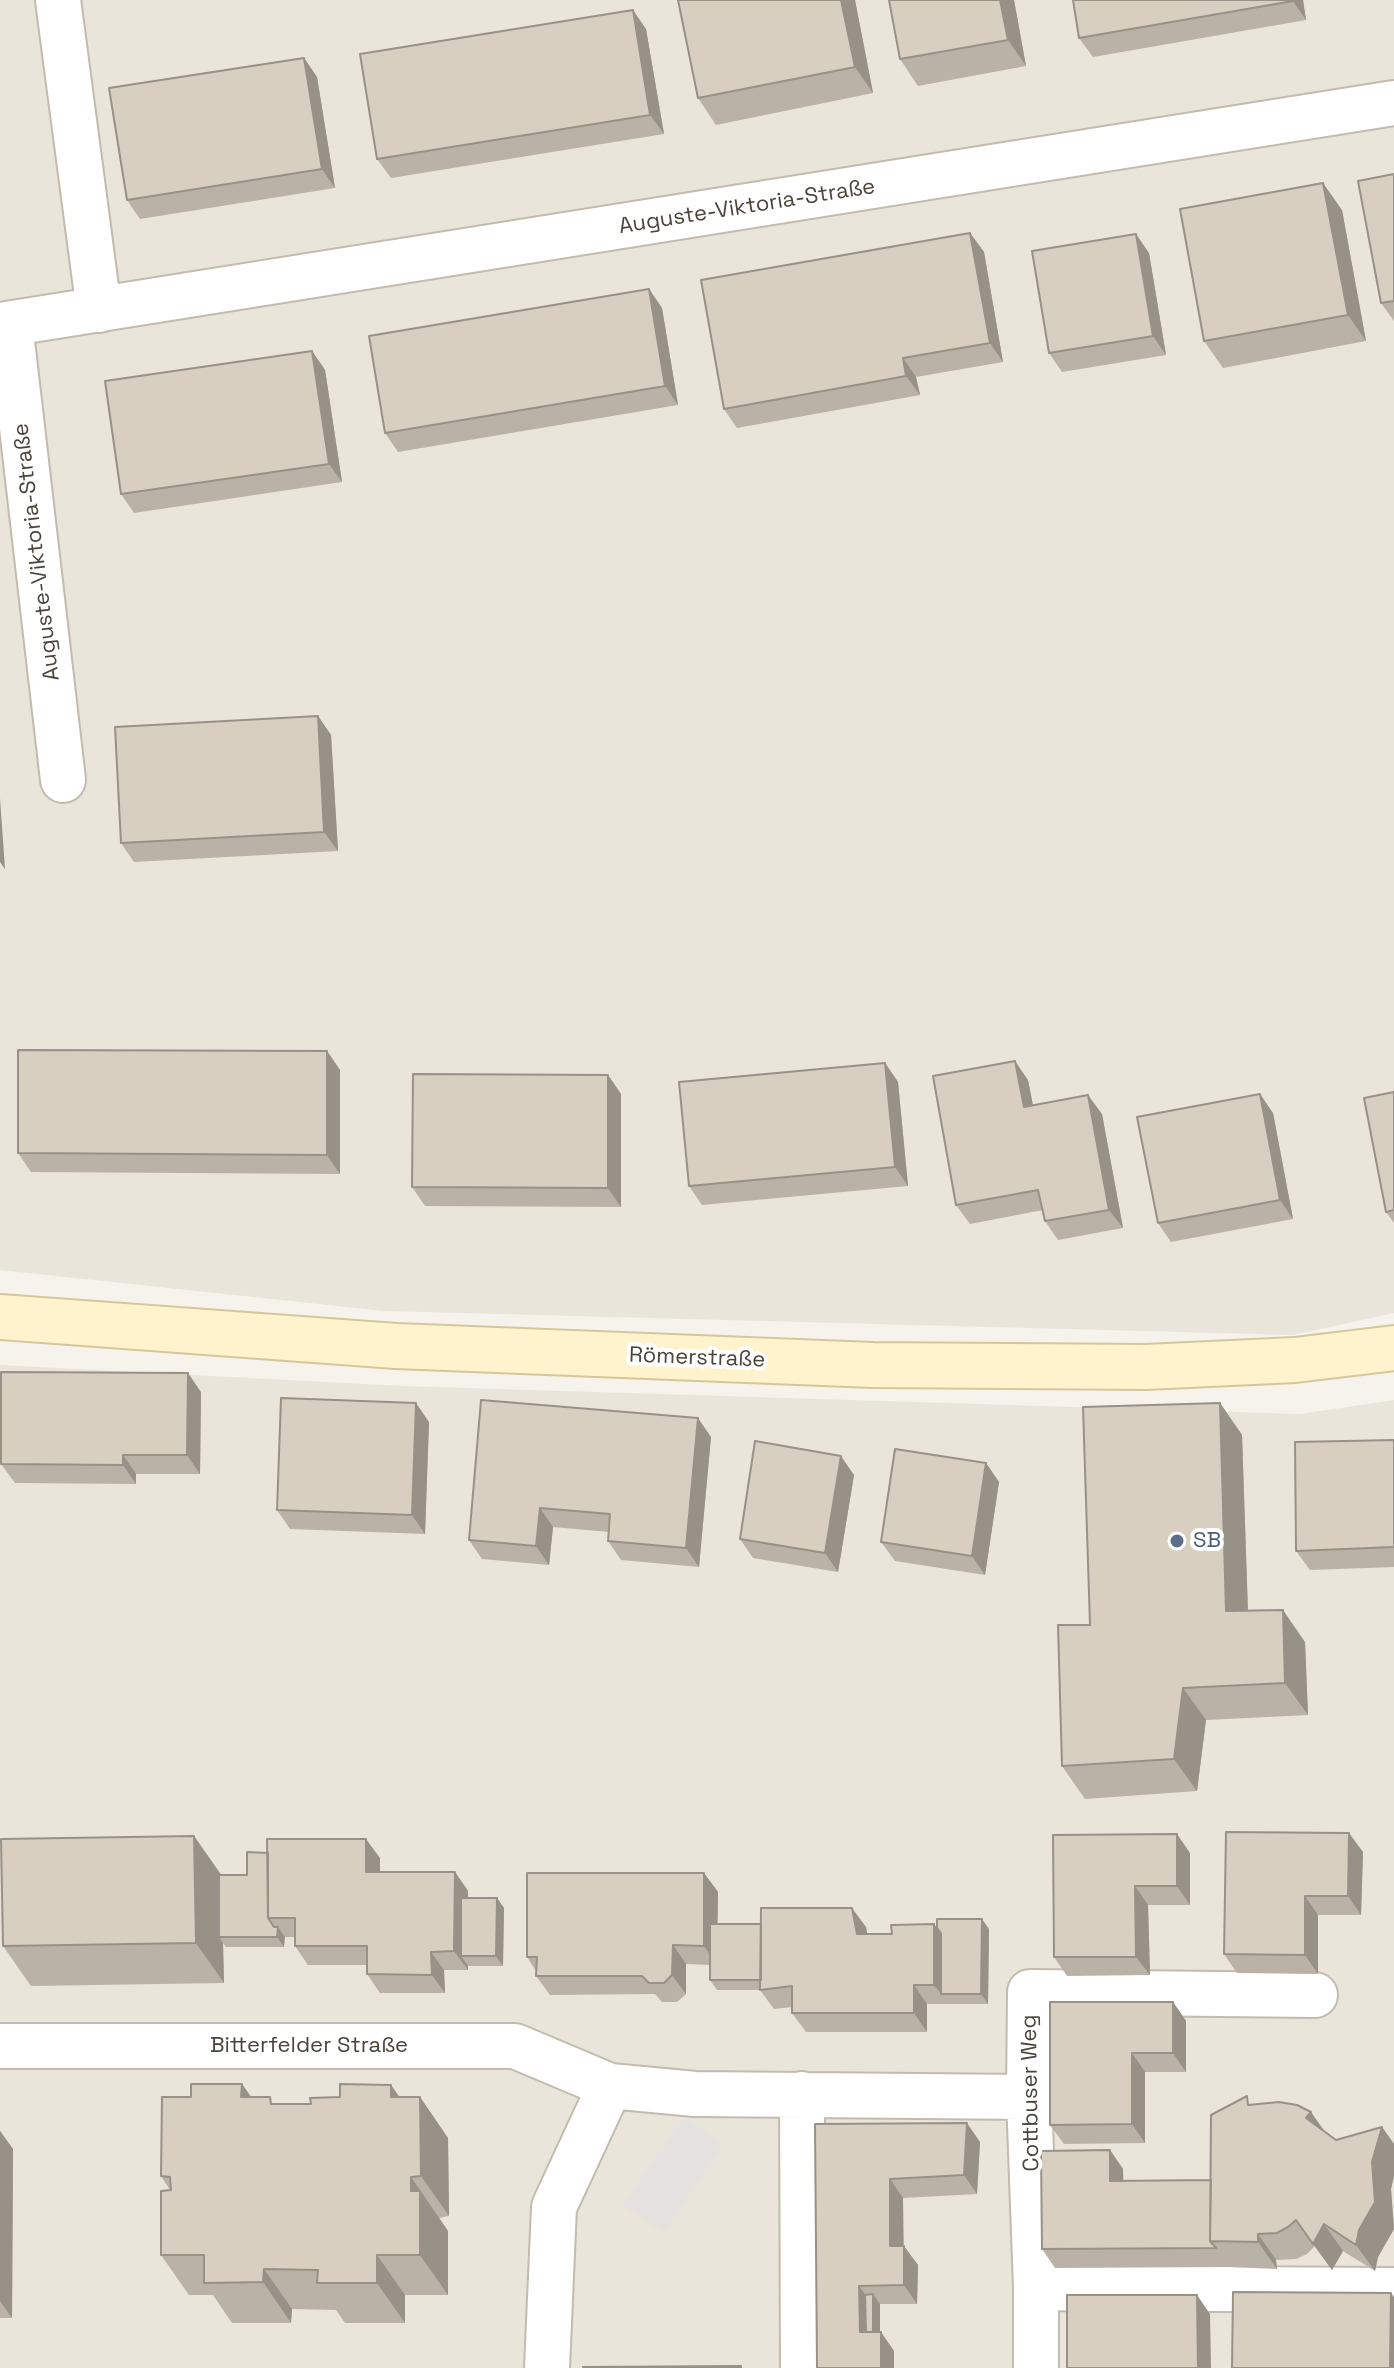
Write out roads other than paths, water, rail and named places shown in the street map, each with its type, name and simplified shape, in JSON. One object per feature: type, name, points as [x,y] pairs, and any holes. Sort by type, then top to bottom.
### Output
[{"type":"main road","name":"Römerstraße","points":[[0,1317],[396,1346],[873,1365],[1146,1367],[1295,1360],[1394,1348]]},
{"type":"street","points":[[58,0],[99,310]]},
{"type":"street","name":"Auguste-Viktoria-Straße","points":[[63,780],[5,324],[1394,103]]},
{"type":"street","name":"Cottbuser Weg","points":[[1036,2368],[1029,2097],[1030,1992],[1315,1995]]},
{"type":"street","name":"Bitterfelder Straße","points":[[0,2046],[515,2046],[610,2086],[695,2094],[1029,2097]]},
{"type":"street","points":[[547,2368],[554,2207],[610,2086]]},
{"type":"street","points":[[802,2094],[803,2368]]},
{"type":"street","points":[[1036,2288],[1394,2290]]},
{"type":"place","name":"SB","points":[[1177,1541]]}]
